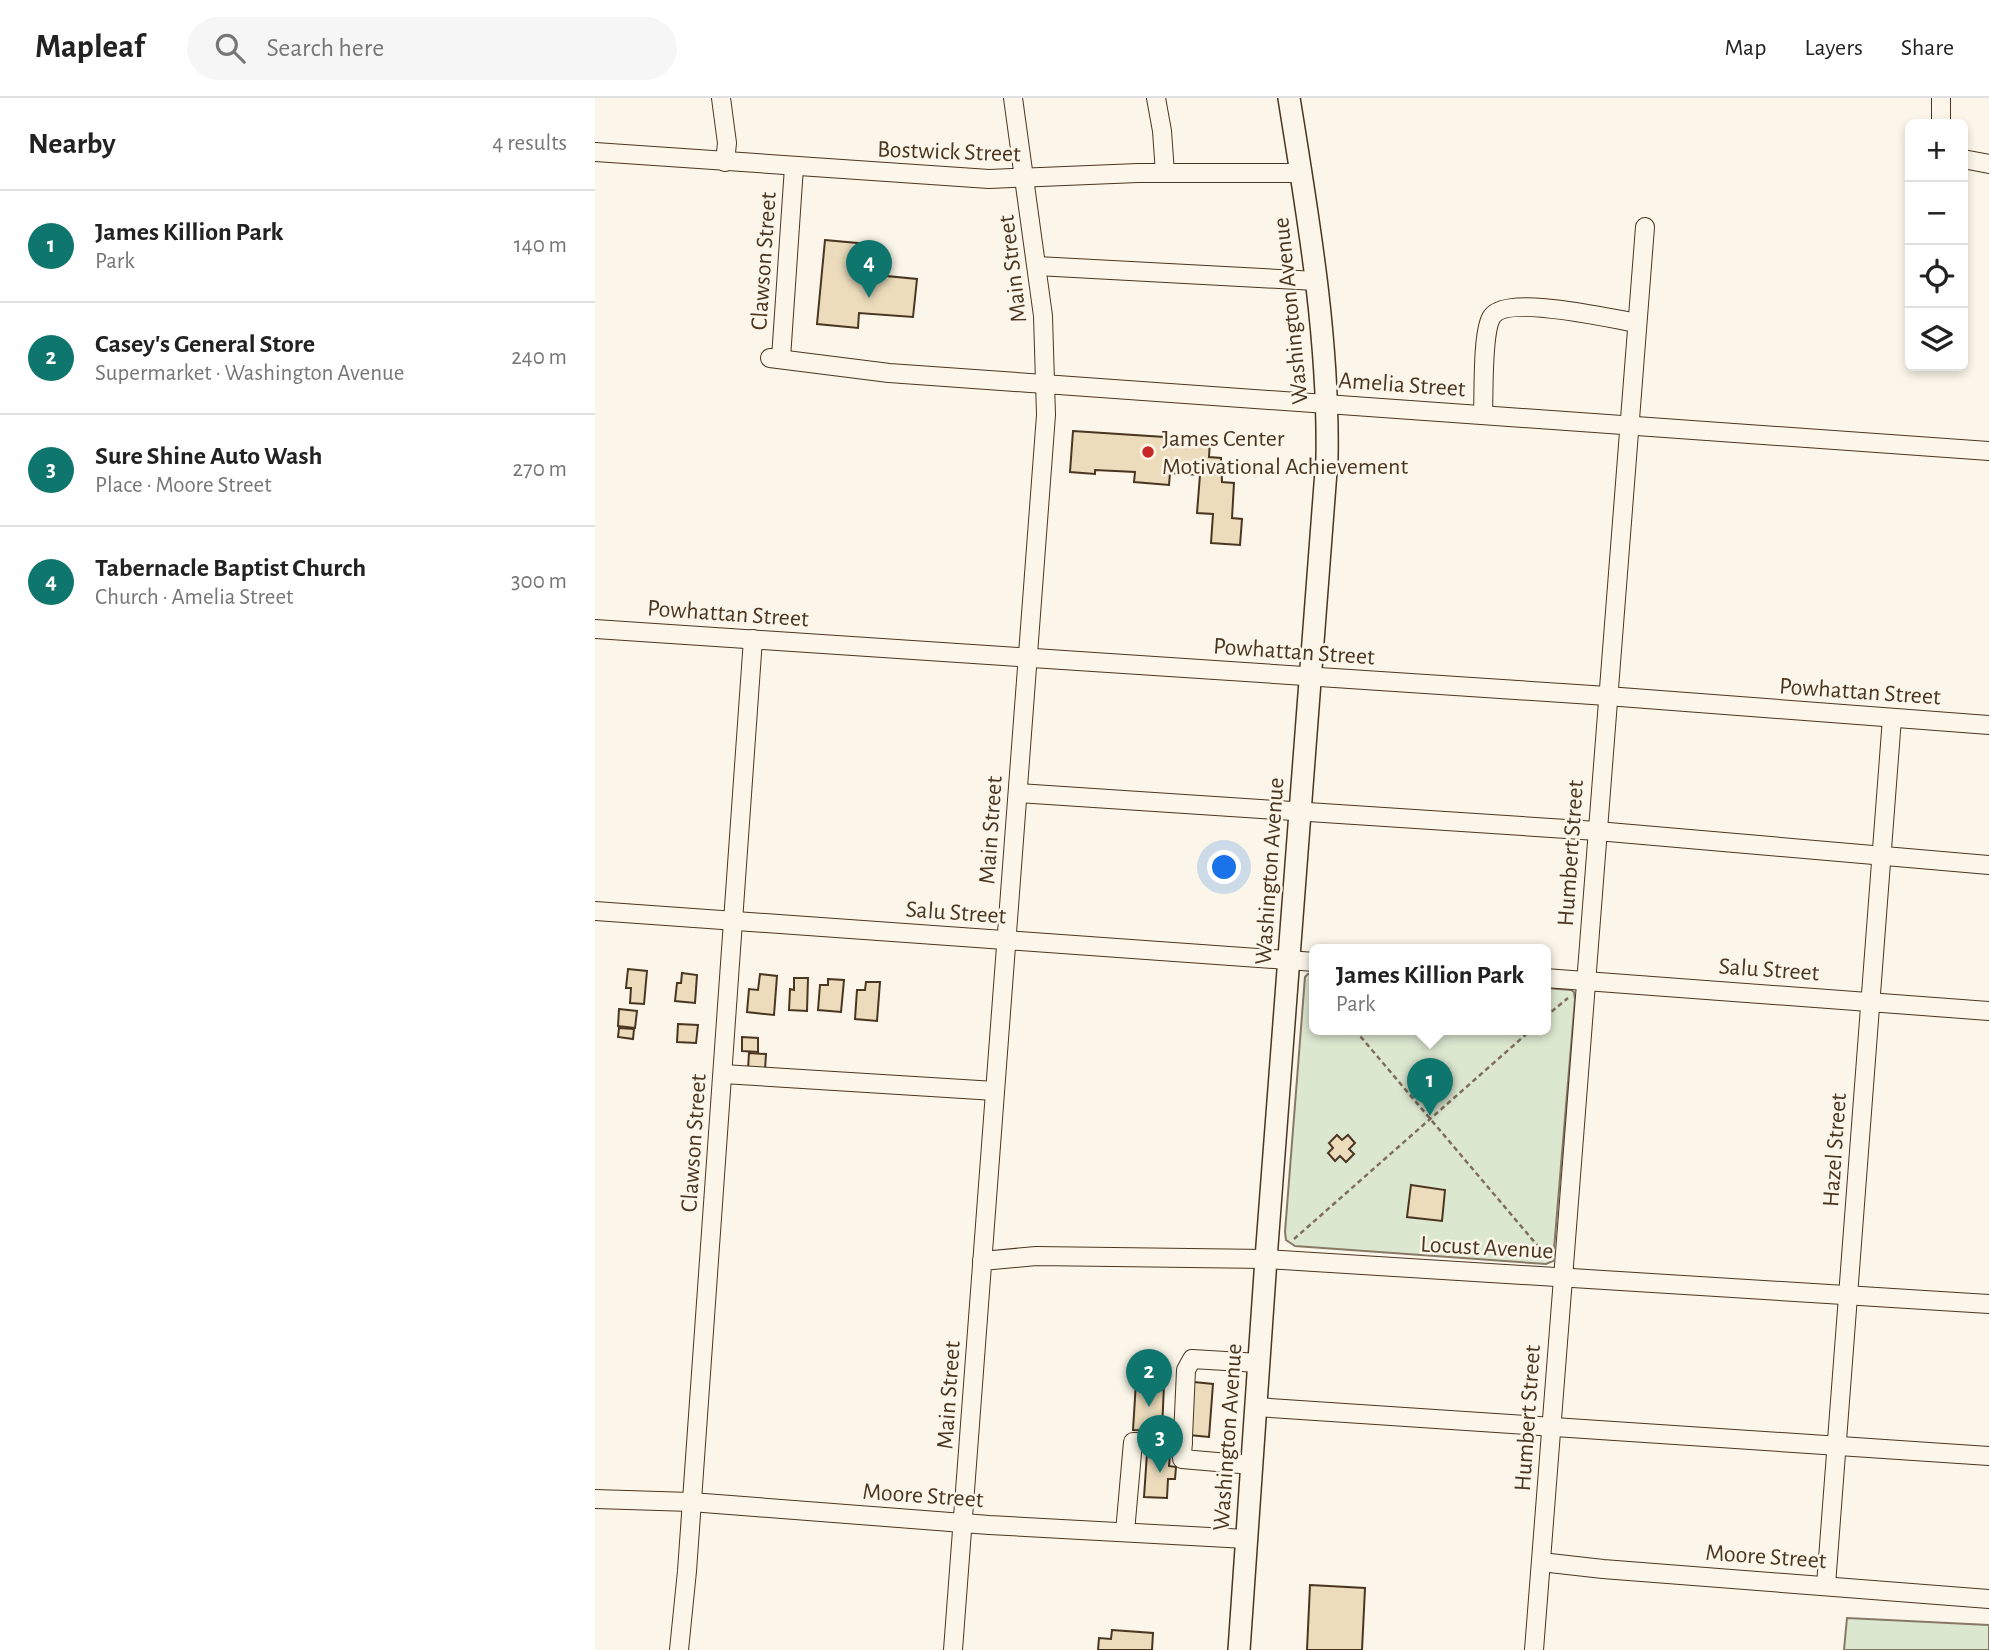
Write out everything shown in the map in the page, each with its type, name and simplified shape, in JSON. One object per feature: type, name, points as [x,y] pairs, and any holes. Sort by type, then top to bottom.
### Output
[{"type":"main road","name":"Washington Avenue","points":[[1239,1650],[1326,471],[1327,403],[1316,281],[1289,98]]},
{"type":"street","points":[[721,98],[727,143],[725,162]]},
{"type":"street","name":"Main Street","points":[[953,1650],[1047,385],[1038,266],[1013,98]]},
{"type":"street","points":[[1156,98],[1162,131],[1164,173]]},
{"type":"street","points":[[1941,98],[1941,119]]},
{"type":"street","name":"Bostwick Street","points":[[595,152],[989,179],[1164,173],[1301,173]]},
{"type":"street","points":[[1968,160],[1989,164]]},
{"type":"street","name":"Clawson Street","points":[[775,358],[794,167]]},
{"type":"street","name":"Humbert Street","points":[[1534,1650],[1645,227]]},
{"type":"street","points":[[1038,266],[1316,281]]},
{"type":"street","points":[[1483,415],[1489,321],[1499,310],[1521,306],[1545,308],[1637,323]]},
{"type":"street","name":"Amelia Street","points":[[775,358],[889,373],[1989,452]]},
{"type":"street","name":"Powhattan Street","points":[[595,629],[1607,696],[1989,725]]},
{"type":"street","name":"Clawson Street","points":[[679,1650],[687,1571],[753,639]]},
{"type":"street","name":"Hazel Street","points":[[1826,1585],[1892,718]]},
{"type":"street","points":[[1018,793],[1597,831],[1989,864]]},
{"type":"street","name":"Salu Street","points":[[595,911],[1309,962]]},
{"type":"street","name":"Salu Street","points":[[1551,978],[1989,1011]]},
{"type":"street","points":[[723,1074],[995,1091]]},
{"type":"street","name":"Locust Avenue","points":[[982,1261],[1036,1256],[1266,1259],[1562,1275],[1989,1304]]},
{"type":"street","points":[[1252,1465],[1182,1459],[1186,1370],[1192,1359],[1259,1363]]},
{"type":"street","points":[[1256,1407],[1989,1456]]},
{"type":"street","points":[[1125,1532],[1133,1442],[1183,1443]]},
{"type":"street","name":"Moore Street","points":[[595,1499],[691,1502],[1246,1539]]},
{"type":"street","name":"Moore Street","points":[[1541,1562],[1989,1599]]},
{"type":"path","points":[[1551,1012],[1568,998]]},
{"type":"path","points":[[1359,1035],[1548,1258]]},
{"type":"path","points":[[1294,1239],[1525,1035]]},
{"type":"green space","points":[[1308,974],[1309,1035],[1551,1035],[1551,988],[1574,992],[1553,1261],[1546,1264],[1295,1246],[1286,1240],[1305,977]]},
{"type":"green space","points":[[1847,1618],[1989,1625],[1989,1650],[1844,1650]]},
{"type":"building","points":[[825,240],[868,244],[866,274],[917,279],[913,317],[859,313],[858,328],[817,324]]},
{"type":"building","points":[[1073,431],[1210,440],[1209,457],[1221,458],[1222,482],[1234,483],[1232,518],[1242,519],[1240,545],[1211,543],[1213,514],[1197,513],[1200,475],[1170,473],[1169,485],[1134,482],[1135,472],[1070,472]]},
{"type":"building","points":[[628,969],[647,971],[644,1004],[630,1003],[631,988],[626,988]]},
{"type":"building","points":[[682,973],[697,975],[695,1003],[675,1001],[677,983],[681,983]]},
{"type":"building","points":[[760,974],[777,976],[774,1015],[747,1012],[749,989],[758,990]]},
{"type":"building","points":[[794,978],[808,978],[807,1011],[789,1010],[790,989],[794,990]]},
{"type":"building","points":[[828,979],[844,980],[841,1012],[818,1010],[820,985],[828,985]]},
{"type":"building","points":[[866,982],[880,982],[877,1021],[855,1019],[857,990],[865,990]]},
{"type":"building","points":[[619,1009],[637,1011],[635,1028],[618,1026]]},
{"type":"building","points":[[678,1024],[698,1025],[696,1043],[677,1042]]},
{"type":"building","points":[[619,1028],[634,1029],[633,1039],[618,1037]]},
{"type":"building","points":[[742,1037],[758,1038],[758,1052],[742,1051]]},
{"type":"building","points":[[749,1053],[766,1054],[765,1070],[748,1069]]},
{"type":"building","points":[[1337,1135],[1342,1140],[1348,1135],[1355,1143],[1349,1149],[1354,1154],[1346,1162],[1340,1156],[1335,1161],[1328,1153],[1333,1148],[1329,1143]]},
{"type":"building","points":[[1411,1185],[1445,1190],[1442,1221],[1407,1217]]},
{"type":"building","points":[[1136,1382],[1164,1384],[1162,1431],[1133,1430]]},
{"type":"building","points":[[1194,1382],[1213,1384],[1209,1437],[1189,1435]]},
{"type":"building","points":[[1147,1453],[1170,1455],[1169,1466],[1176,1467],[1175,1479],[1168,1479],[1167,1498],[1144,1497]]},
{"type":"building","points":[[1310,1585],[1365,1588],[1362,1650],[1307,1650]]},
{"type":"building","points":[[1112,1630],[1153,1633],[1152,1650],[1098,1650],[1099,1638],[1111,1639]]},
{"type":"place","name":"Tabernacle Baptist Church","points":[[869,298]]},
{"type":"place","name":"James Center Motivational Achievement","points":[[1148,452]]},
{"type":"place","name":"James Killion Park","points":[[1430,1116]]},
{"type":"place","name":"Casey's General Store","points":[[1149,1407]]},
{"type":"place","name":"Sure Shine Auto Wash","points":[[1160,1473]]}]
